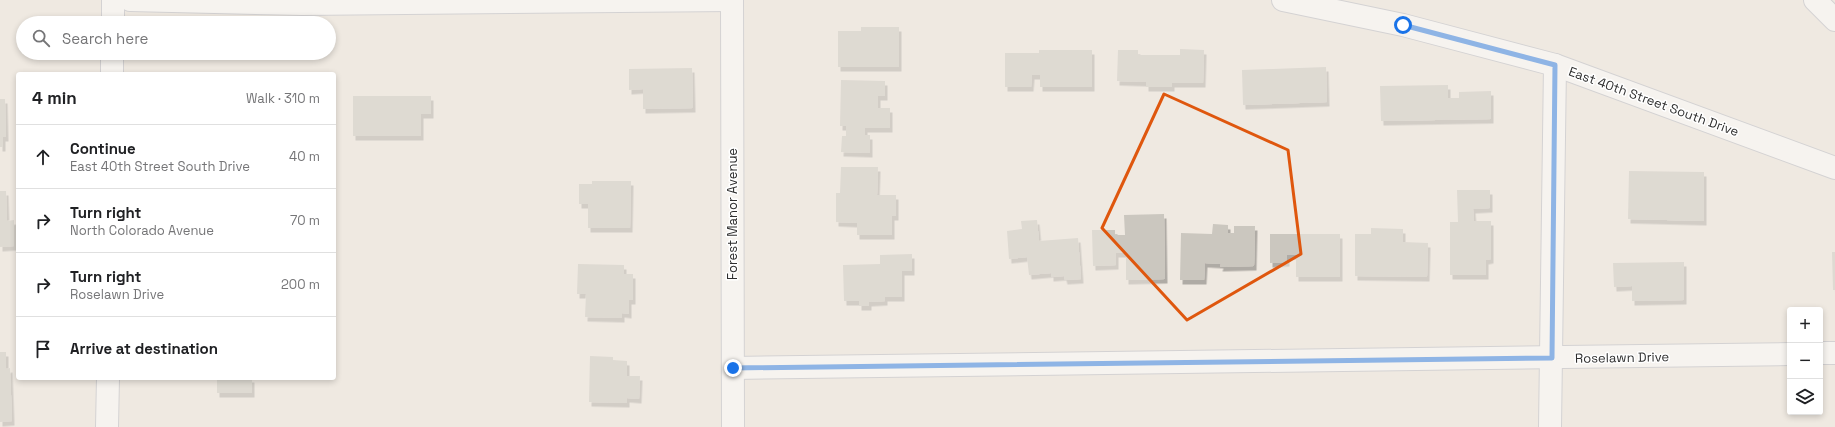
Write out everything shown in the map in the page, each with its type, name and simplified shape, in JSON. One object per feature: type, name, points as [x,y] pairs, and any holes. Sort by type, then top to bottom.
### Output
[{"type":"street","points":[[113,0],[113,16]]},
{"type":"street","points":[[130,0],[302,4],[732,0]]},
{"type":"street","name":"Forest Manor Avenue","points":[[732,0],[734,427]]},
{"type":"street","name":"East 40th Street South Drive","points":[[1283,0],[1403,25],[1555,65],[1835,168]]},
{"type":"street","points":[[1815,0],[1835,20]]},
{"type":"street","points":[[112,60],[112,72]]},
{"type":"street","points":[[1550,427],[1555,65]]},
{"type":"street","points":[[1823,353],[1835,353]]},
{"type":"street","name":"Roselawn Drive","points":[[733,368],[1787,354]]},
{"type":"street","points":[[107,427],[108,380]]},
{"type":"highlighted area","points":[[1164,94],[1288,150],[1301,254],[1187,320],[1102,228]]},
{"type":"building","points":[[861,27],[899,27],[899,67],[838,67],[838,31],[861,31]]},
{"type":"building","points":[[1180,49],[1204,50],[1203,83],[1172,83],[1172,87],[1146,87],[1146,82],[1117,81],[1118,50],[1138,50],[1138,55],[1180,55]]},
{"type":"building","points":[[1039,50],[1092,50],[1092,87],[1040,87],[1040,75],[1032,75],[1031,87],[1005,87],[1005,53],[1039,53]]},
{"type":"building","points":[[1326,67],[1327,102],[1243,105],[1242,70]]},
{"type":"building","points":[[692,68],[693,108],[643,109],[643,89],[629,90],[629,69]]},
{"type":"building","points":[[841,80],[885,81],[885,96],[878,96],[878,108],[890,108],[890,128],[865,128],[865,135],[870,135],[870,153],[841,152],[842,136],[846,136],[846,126],[840,126]]},
{"type":"building","points":[[1448,85],[1448,98],[1459,98],[1459,92],[1491,91],[1491,119],[1381,121],[1380,86]]},
{"type":"building","points":[[353,96],[431,96],[431,114],[421,114],[421,136],[353,136]]},
{"type":"building","points":[[0,99],[5,99],[6,137],[3,137],[3,147],[0,147]]},
{"type":"building","points":[[841,167],[878,167],[877,195],[896,195],[896,216],[892,216],[892,235],[857,235],[857,223],[836,222],[836,193],[840,193]]},
{"type":"building","points":[[1629,171],[1704,172],[1704,221],[1628,219]]},
{"type":"building","points":[[592,181],[631,181],[630,228],[588,228],[588,204],[579,204],[579,184],[592,184]]},
{"type":"building","points":[[1457,190],[1490,190],[1490,208],[1473,209],[1474,221],[1491,221],[1491,259],[1486,260],[1486,275],[1450,275],[1450,222],[1458,222]]},
{"type":"building","points":[[0,191],[6,191],[7,221],[14,220],[14,246],[0,247]]},
{"type":"building","points":[[1164,214],[1165,279],[1126,280],[1126,253],[1116,253],[1116,265],[1093,266],[1092,230],[1115,230],[1115,235],[1125,235],[1124,215]]},
{"type":"building","points":[[1037,220],[1039,241],[1078,238],[1081,279],[1065,280],[1064,276],[1051,277],[1051,273],[1029,275],[1027,257],[1009,259],[1007,231],[1022,229],[1021,221]]},
{"type":"building","points":[[1213,224],[1228,225],[1228,233],[1234,233],[1234,226],[1255,226],[1254,266],[1220,267],[1221,264],[1205,263],[1204,280],[1180,280],[1181,233],[1212,234]]},
{"type":"building","points":[[1371,228],[1403,229],[1403,242],[1428,243],[1427,277],[1355,276],[1355,234],[1371,234]]},
{"type":"building","points":[[1270,234],[1340,234],[1340,277],[1296,277],[1296,255],[1287,255],[1287,262],[1270,263]]},
{"type":"building","points":[[1832,252],[1835,252],[1835,290],[1833,290]]},
{"type":"building","points":[[912,254],[912,271],[902,271],[902,297],[885,297],[885,301],[869,302],[869,306],[859,306],[859,301],[844,301],[843,265],[880,264],[880,255]]},
{"type":"building","points":[[1684,262],[1684,300],[1632,301],[1632,286],[1614,287],[1613,263]]},
{"type":"building","points":[[578,264],[624,265],[624,274],[633,274],[633,300],[629,300],[629,314],[622,313],[622,318],[585,317],[586,294],[577,294]]},
{"type":"building","points":[[0,352],[6,352],[6,369],[10,368],[12,421],[0,422]]},
{"type":"building","points":[[590,356],[613,357],[613,360],[627,361],[627,376],[640,376],[639,399],[627,398],[627,403],[589,402]]},
{"type":"building","points":[[217,380],[252,380],[252,393],[217,393]]},
{"type":"route","points":[[733,368],[1552,358],[1555,65],[1403,25]]}]
